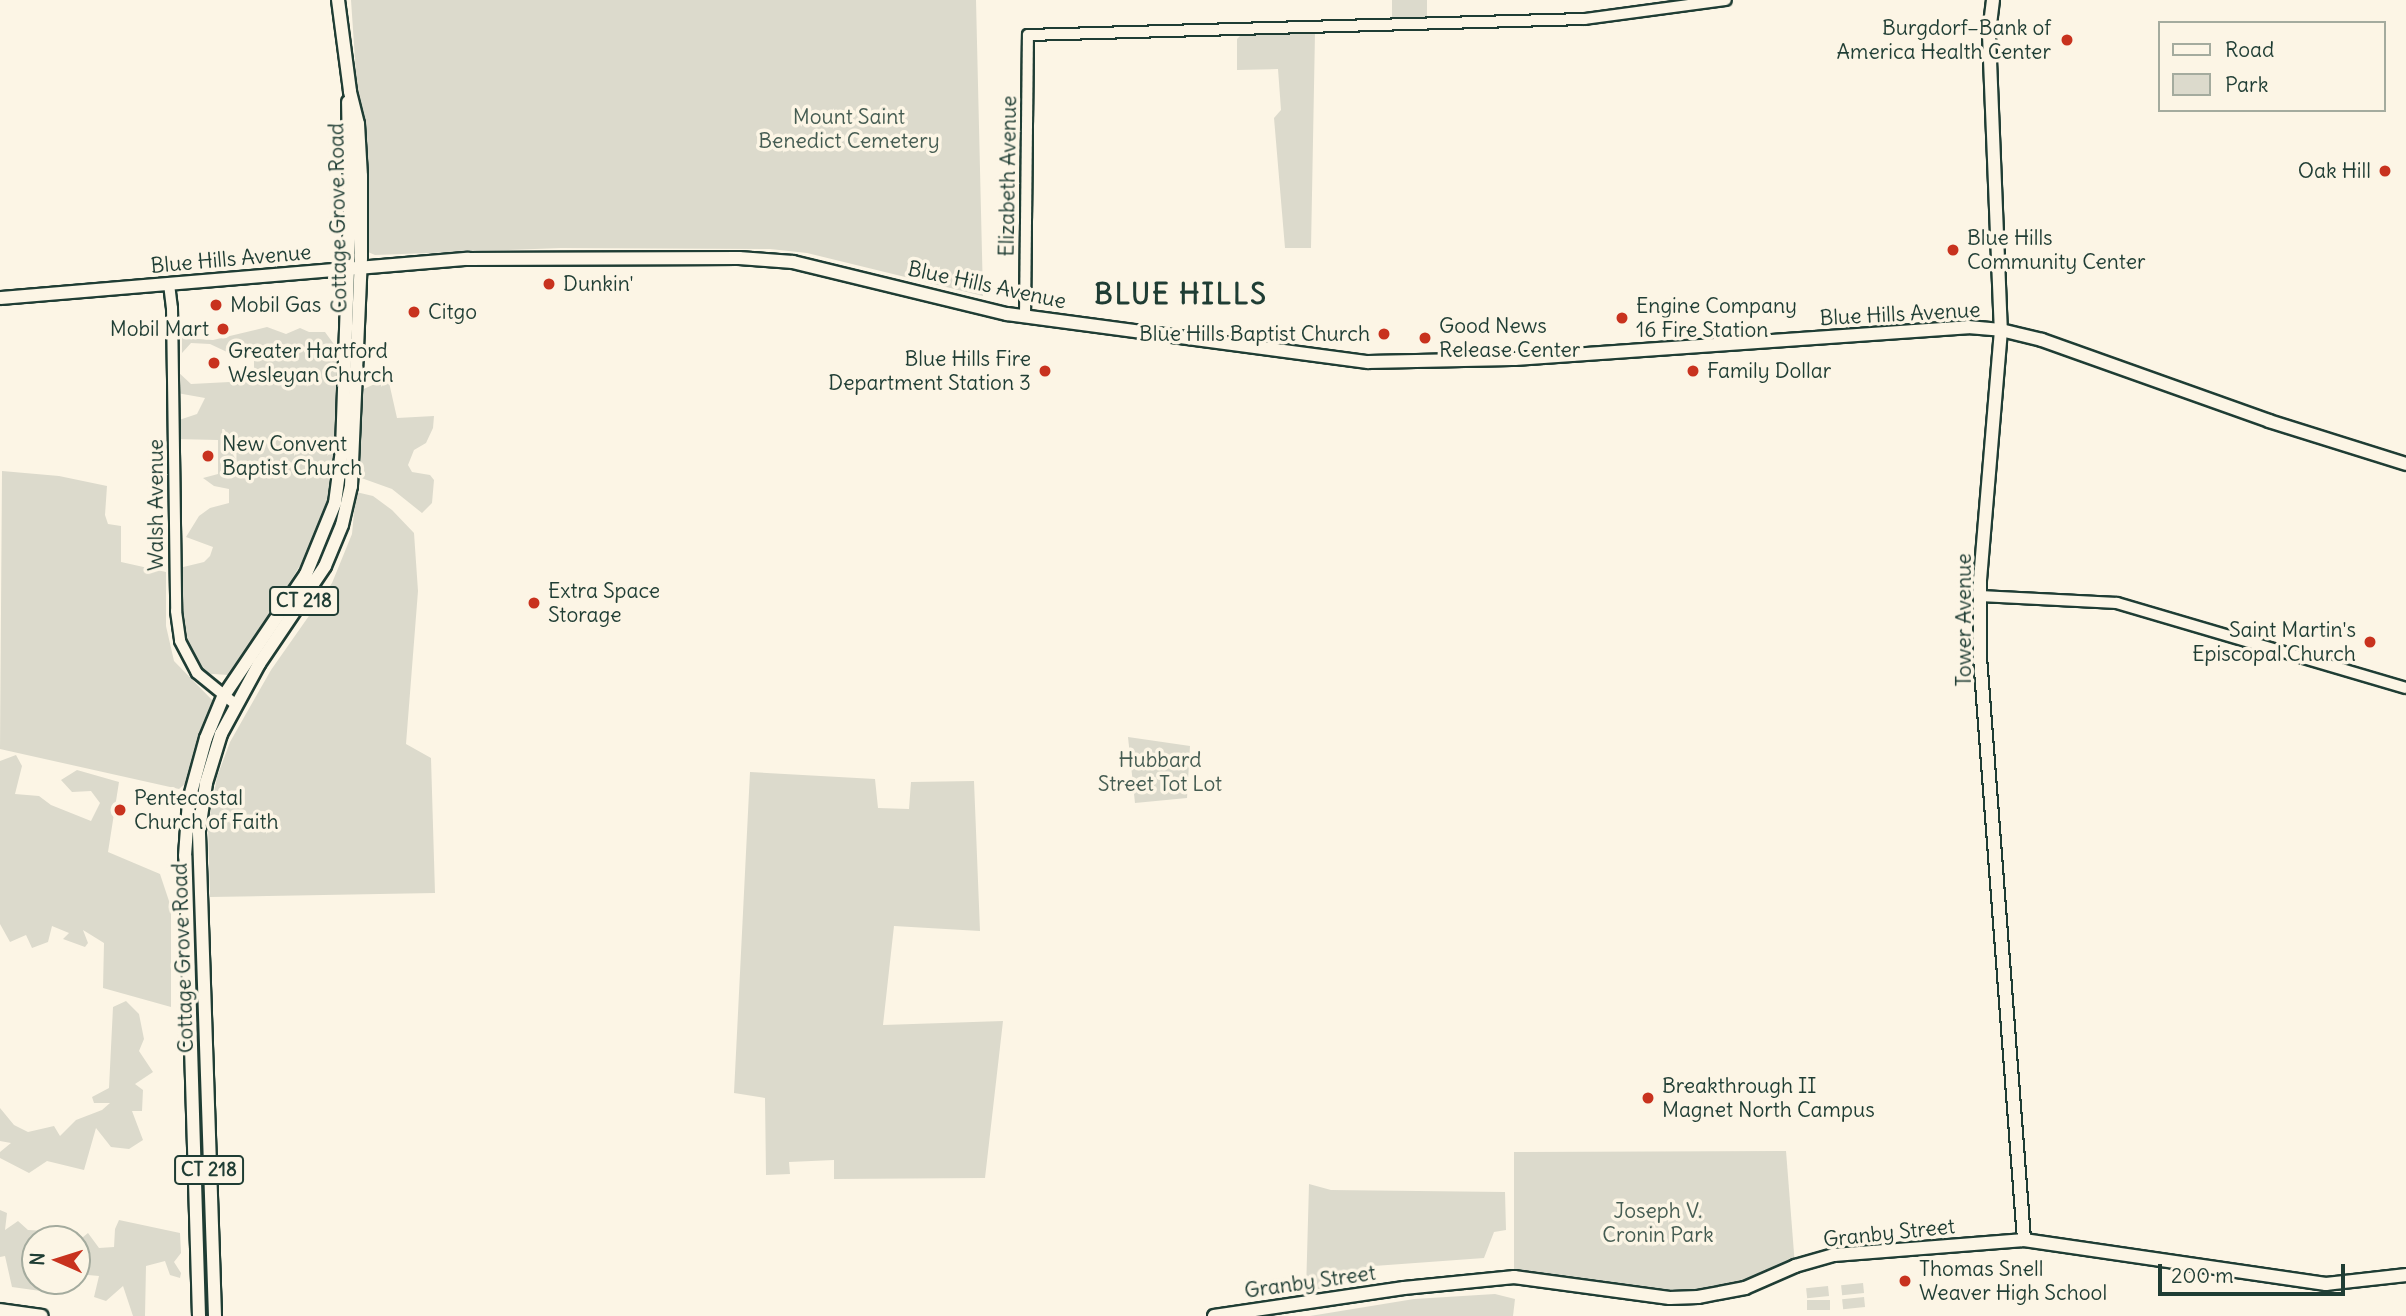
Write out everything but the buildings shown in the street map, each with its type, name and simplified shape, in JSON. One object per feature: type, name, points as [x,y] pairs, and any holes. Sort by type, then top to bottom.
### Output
[{"type":"main road","name":"Cottage Grove Road","points":[[199,1316],[185,856],[193,781],[206,738],[229,701],[318,579],[342,524],[353,475],[354,268],[361,176],[358,124],[350,91],[338,0]]},
{"type":"main road","name":"Tower Avenue","points":[[1993,0],[1989,34],[2001,330],[1980,596],[1982,684],[2024,1240]]},
{"type":"main road","name":"Blue Hills Avenue","points":[[0,298],[494,258],[778,260],[1025,317],[1387,363],[1521,359],[1958,326],[2001,330],[2054,344],[2269,421],[2406,464]]},
{"type":"main road","name":"Cottage Grove Road","points":[[215,1316],[199,844],[206,783],[229,701]]},
{"type":"main road","name":"Granby Street","points":[[1214,1316],[1390,1289],[1514,1277],[1648,1295],[1698,1297],[1745,1288],[1795,1266],[1834,1255],[2024,1240],[2326,1284],[2406,1275]]},
{"type":"main road","points":[[0,1310],[42,1316]]},
{"type":"street","name":"Elizabeth Avenue","points":[[1025,317],[1028,35],[1585,19],[1726,0]]},
{"type":"street","name":"Walsh Avenue","points":[[169,284],[172,308],[176,611],[186,656],[197,673],[229,701]]},
{"type":"street","points":[[1980,596],[2117,603],[2406,688]]},
{"type":"green space","name":"Mount Saint Benedict Cemetery","points":[[351,0],[976,0],[983,296],[807,253],[770,249],[561,248],[375,255],[368,252]]},
{"type":"green space","points":[[1392,0],[1427,0],[1427,18],[1392,18]]},
{"type":"green space","points":[[1315,33],[1311,248],[1285,248],[1274,118],[1281,110],[1278,69],[1237,70],[1237,39],[1242,34]]},
{"type":"green space","points":[[267,327],[286,334],[300,328],[309,332],[325,332],[341,354],[336,478],[323,528],[255,639],[229,675],[197,673],[186,656],[175,569],[204,562],[210,556],[213,547],[186,537],[199,516],[210,508],[229,503],[229,489],[214,486],[203,478],[218,474],[218,440],[175,439],[176,421],[197,414],[205,398],[177,393],[177,371],[191,384],[249,381],[254,368],[254,355],[227,352],[210,344],[191,343],[182,353],[182,338],[213,340]]},
{"type":"green space","points":[[388,378],[397,418],[434,416],[433,428],[426,443],[414,450],[408,465],[412,472],[430,475],[434,480],[432,503],[422,513],[392,489],[353,475],[357,392]]},
{"type":"green space","points":[[2,471],[59,476],[107,486],[105,515],[108,524],[121,526],[121,562],[166,572],[166,626],[174,661],[213,701],[186,783],[179,789],[0,749]]},
{"type":"green space","points":[[356,492],[373,496],[392,510],[414,533],[418,591],[406,744],[431,758],[435,893],[210,897],[208,826],[217,777],[230,742],[271,670],[332,583],[352,534]]},
{"type":"green space","name":"Hubbard Street Tot Lot","points":[[1128,737],[1190,746],[1187,798],[1135,803]]},
{"type":"green space","points":[[16,755],[22,766],[15,794],[39,796],[51,805],[91,821],[100,803],[91,791],[72,792],[61,780],[77,770],[119,782],[108,852],[160,874],[171,907],[171,1007],[103,988],[104,943],[83,930],[88,943],[85,947],[63,939],[69,933],[52,926],[48,942],[32,948],[26,935],[10,942],[0,924],[0,761]]},
{"type":"green space","points":[[750,772],[875,779],[878,808],[909,809],[911,782],[974,781],[980,931],[894,926],[883,1025],[1003,1021],[985,1178],[834,1179],[834,1160],[789,1162],[790,1174],[766,1175],[765,1098],[734,1093]]},
{"type":"green space","points":[[126,1001],[139,1014],[144,1039],[139,1051],[153,1072],[135,1084],[143,1090],[142,1111],[132,1111],[143,1140],[129,1149],[111,1147],[96,1128],[84,1170],[47,1161],[29,1173],[0,1158],[0,1152],[11,1143],[0,1141],[0,1108],[14,1125],[28,1132],[54,1126],[60,1136],[76,1120],[102,1110],[110,1103],[94,1103],[92,1097],[109,1088],[113,1007]]},
{"type":"green space","name":"Joseph V. Cronin Park","points":[[1786,1151],[1795,1266],[1698,1297],[1514,1277],[1514,1152]]},
{"type":"green space","points":[[1309,1184],[1331,1190],[1505,1192],[1506,1230],[1494,1232],[1484,1258],[1374,1266],[1351,1281],[1306,1292]]},
{"type":"green space","points":[[0,1210],[7,1213],[5,1230],[18,1221],[22,1225],[21,1288],[12,1287],[5,1256],[0,1257]]},
{"type":"green space","points":[[119,1220],[180,1233],[181,1253],[174,1262],[181,1273],[180,1278],[170,1275],[165,1261],[146,1266],[145,1316],[133,1316],[123,1286],[106,1301],[94,1297],[99,1276],[91,1275],[91,1237],[99,1248],[114,1247],[115,1229]]},
{"type":"green space","points":[[1863,1283],[1864,1293],[1842,1295],[1841,1285]]},
{"type":"green space","points":[[1828,1286],[1829,1296],[1807,1298],[1806,1288]]},
{"type":"green space","points":[[1495,1294],[1515,1299],[1513,1316],[1310,1316],[1414,1299]]},
{"type":"green space","points":[[1864,1297],[1865,1307],[1843,1309],[1842,1299]]},
{"type":"green space","points":[[1807,1300],[1830,1300],[1830,1310],[1807,1310]]},
{"type":"place","name":"Burgdorf–Bank of America Health Center","points":[[2067,40]]},
{"type":"place","name":"Oak Hill","points":[[2385,171]]},
{"type":"place","name":"Blue Hills Community Center","points":[[1953,250]]},
{"type":"place","name":"Dunkin'","points":[[549,284]]},
{"type":"place","name":"Mobil Gas","points":[[216,305]]},
{"type":"place","name":"Citgo","points":[[414,312]]},
{"type":"place","name":"Engine Company 16 Fire Station","points":[[1622,318]]},
{"type":"place","name":"Mobil Mart","points":[[223,329]]},
{"type":"place","name":"Blue Hills Baptist Church","points":[[1384,334]]},
{"type":"place","name":"Good News Release Center","points":[[1425,338]]},
{"type":"place","name":"Greater Hartford Wesleyan Church","points":[[214,363]]},
{"type":"place","name":"Blue Hills Fire Department Station 3","points":[[1045,371]]},
{"type":"place","name":"Family Dollar","points":[[1693,371]]},
{"type":"place","name":"New Convent Baptist Church","points":[[208,456]]},
{"type":"place","name":"Extra Space Storage","points":[[534,603]]},
{"type":"place","name":"Saint Martin's Episcopal Church","points":[[2370,642]]},
{"type":"place","name":"Pentecostal Church of Faith","points":[[120,810]]},
{"type":"place","name":"Breakthrough II Magnet North Campus","points":[[1648,1098]]},
{"type":"place","name":"Thomas Snell Weaver High School","points":[[1905,1281]]},
{"type":"district","name":"BLUE HILLS","points":[[1181,294]]}]
